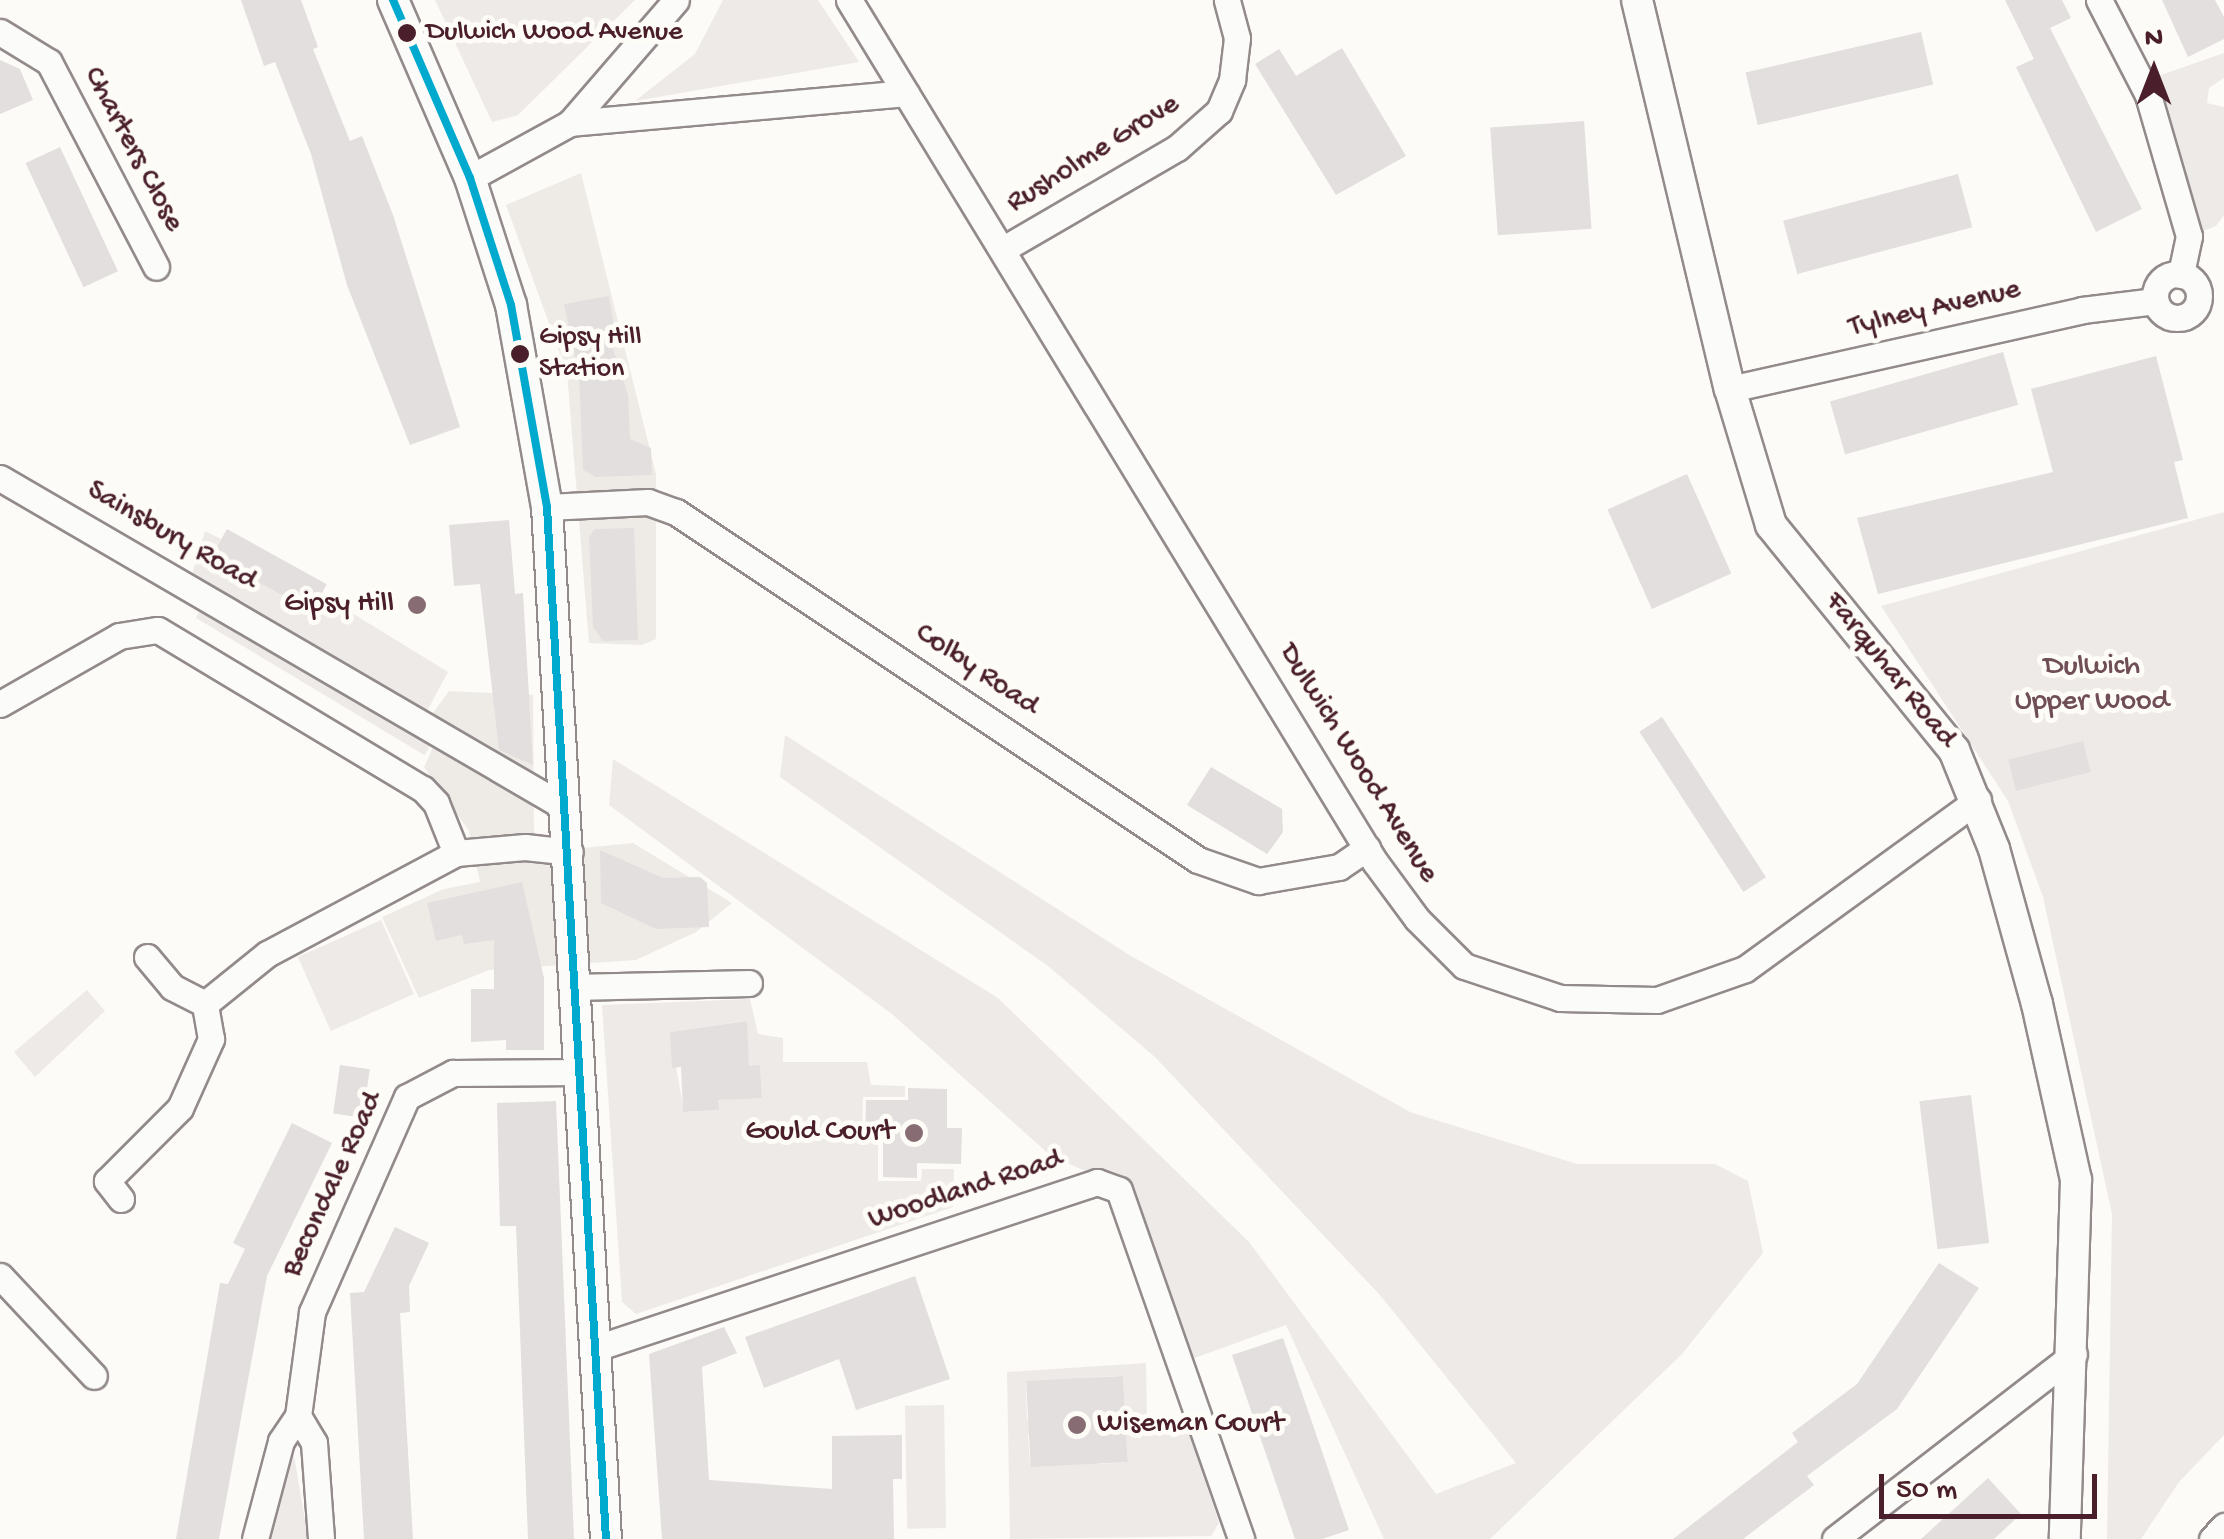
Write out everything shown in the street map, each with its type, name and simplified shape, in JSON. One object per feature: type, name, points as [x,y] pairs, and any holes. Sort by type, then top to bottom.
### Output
[{"type":"street","points":[[394,0],[470,178],[511,304],[547,507],[564,746],[606,1539]]},
{"type":"street","points":[[470,178],[570,123],[676,0]]},
{"type":"street","name":"Dulwich Wood Avenue","points":[[849,0],[1005,248],[1367,848],[1417,920],[1464,966],[1560,998],[1657,1000],[1745,969],[1978,800]]},
{"type":"street","name":"Rusholme Grove","points":[[1005,248],[1177,148],[1218,111],[1232,80],[1237,38],[1227,0]]},
{"type":"street","name":"Farquhar Road","points":[[1637,0],[1730,388],[1771,525],[1923,706],[1978,800],[2037,1004],[2075,1172],[2074,1354],[2065,1539]]},
{"type":"street","name":"Tylney Avenue","points":[[1730,388],[2082,310],[2155,301],[2174,318],[2195,308],[2195,284],[2181,275],[2189,236],[2148,95],[2099,0]]},
{"type":"street","name":"Charters Close","points":[[1,28],[49,62],[156,267]]},
{"type":"street","points":[[570,123],[906,93]]},
{"type":"street","points":[[2155,301],[2158,284],[2181,275]]},
{"type":"street","name":"Sainsbury Road","points":[[0,478],[566,808]]},
{"type":"street","name":"Colby Road","points":[[547,507],[648,502],[676,512],[1198,860],[1258,880],[1339,868],[1367,848]]},
{"type":"street","points":[[0,704],[119,636],[158,630],[342,738],[436,803],[456,853]]},
{"type":"street","points":[[204,1004],[267,954],[456,853],[525,847],[570,852]]},
{"type":"street","points":[[147,957],[172,987],[204,1004]]},
{"type":"street","points":[[574,988],[749,984]]},
{"type":"street","points":[[122,1199],[107,1181],[180,1108],[211,1039],[204,1004]]},
{"type":"street","name":"Becondale Road","points":[[255,1539],[282,1442],[298,1416],[312,1312],[407,1097],[453,1073],[580,1072]]},
{"type":"street","name":"Woodland Road","points":[[596,1348],[1097,1182],[1119,1190],[1241,1539]]},
{"type":"street","points":[[0,1276],[94,1376]]},
{"type":"street","points":[[1835,1539],[2074,1354]]},
{"type":"street","name":"Becondale Road","points":[[298,1416],[314,1443],[321,1539]]},
{"type":"street","points":[[2212,1539],[2224,1526]]},
{"type":"shaded area","points":[[581,173],[656,474],[656,639],[642,645],[589,643],[567,373],[506,205]]},
{"type":"shaded area","points":[[449,691],[533,695],[534,832],[583,848],[633,843],[732,903],[696,932],[636,960],[489,970],[419,998],[382,917],[444,889],[480,882],[469,831],[424,767],[444,723],[433,713]]},
{"type":"green space","points":[[435,0],[635,0],[518,115],[492,122]]},
{"type":"green space","points":[[723,0],[818,0],[859,62],[635,101],[695,54]]},
{"type":"green space","points":[[2224,53],[2224,78],[2209,88],[2207,103],[2224,107],[2224,215],[2216,226],[2189,236],[2155,77]]},
{"type":"green space","name":"Dulwich Upper Wood","points":[[2224,512],[2224,1435],[2179,1482],[2141,1539],[2107,1539],[2112,1214],[2043,897],[2008,801],[1881,606]]},
{"type":"green space","points":[[205,531],[221,539],[213,556],[311,611],[321,594],[448,672],[420,724],[189,584]]},
{"type":"green space","points":[[204,604],[433,742],[425,755],[196,618]]},
{"type":"green space","points":[[785,735],[1131,956],[1410,1112],[1577,1164],[1715,1164],[1748,1181],[1763,1253],[1682,1354],[1490,1539],[1384,1539],[1286,1325],[1189,1360],[1129,1190],[1051,1156],[892,1014],[609,805],[613,759],[998,998],[1249,1242],[1436,1494],[1516,1463],[1379,1294],[1155,1057],[1048,966],[780,777]]},
{"type":"green space","points":[[381,920],[414,994],[331,1031],[298,957]]},
{"type":"green space","points":[[87,990],[105,1011],[35,1077],[14,1052]]},
{"type":"green space","points":[[750,999],[758,1034],[783,1038],[783,1062],[867,1062],[871,1085],[905,1086],[905,1097],[863,1097],[862,1141],[878,1143],[878,1181],[921,1181],[922,1169],[954,1169],[953,1207],[636,1314],[622,1302],[602,1005]],"holes":[[[746,1021],[749,1066],[760,1066],[762,1097],[718,1100],[718,1110],[684,1112],[670,1032]]]},
{"type":"green space","points":[[1146,1363],[1147,1423],[1187,1424],[1219,1523],[1211,1536],[1010,1539],[1007,1372]],"holes":[[[1123,1376],[1127,1462],[1098,1464],[1097,1441],[1060,1463],[1030,1464],[1028,1434],[1049,1432],[1048,1419],[1027,1419],[1026,1384],[1092,1385],[1093,1377]]]},
{"type":"green space","points":[[944,1405],[946,1528],[907,1529],[905,1406]]},
{"type":"green space","points":[[294,1455],[308,1539],[264,1539],[264,1532]]},
{"type":"building","points":[[241,0],[301,0],[318,47],[313,49],[350,141],[362,136],[393,215],[460,427],[410,445],[347,285],[311,154],[275,62],[264,66]]},
{"type":"building","points":[[2005,0],[2062,0],[2071,18],[2050,28],[2142,209],[2096,232],[2016,67],[2034,59]]},
{"type":"building","points":[[2162,0],[2215,0],[2224,17],[2224,39],[2188,57]]},
{"type":"building","points":[[1921,32],[1933,85],[1758,125],[1746,72]]},
{"type":"building","points":[[1342,48],[1406,156],[1336,195],[1255,64],[1279,49],[1296,76]]},
{"type":"building","points":[[0,60],[20,69],[33,100],[0,114]]},
{"type":"building","points":[[1584,121],[1592,229],[1498,235],[1490,128]]},
{"type":"building","points":[[60,147],[118,271],[83,287],[26,163]]},
{"type":"building","points":[[1958,174],[1972,227],[1797,274],[1783,221]]},
{"type":"building","points":[[609,296],[615,332],[608,333],[628,395],[630,439],[651,448],[652,475],[596,477],[583,470],[579,374],[564,304]]},
{"type":"building","points":[[2003,352],[2018,405],[1845,454],[1830,402]]},
{"type":"building","points":[[2156,356],[2183,460],[2174,462],[2188,518],[1878,594],[1857,518],[2053,472],[2031,389]]},
{"type":"building","points":[[1687,474],[1731,574],[1652,609],[1608,509]]},
{"type":"building","points":[[509,520],[515,594],[523,593],[533,765],[499,750],[480,584],[454,586],[449,525]]},
{"type":"building","points":[[634,528],[638,640],[603,641],[593,627],[589,537],[595,529]]},
{"type":"building","points":[[227,529],[327,584],[312,611],[212,556]]},
{"type":"building","points":[[1662,717],[1766,877],[1743,892],[1639,732]]},
{"type":"building","points":[[2083,741],[2091,772],[2016,791],[2008,760]]},
{"type":"building","points":[[1211,767],[1282,809],[1283,832],[1267,854],[1187,805]]},
{"type":"building","points":[[600,850],[663,878],[700,877],[707,883],[709,927],[656,929],[601,903]]},
{"type":"building","points":[[522,882],[544,978],[544,1050],[506,1050],[506,1040],[471,1042],[471,989],[494,989],[494,940],[464,944],[462,935],[436,941],[427,903]]},
{"type":"building","points":[[747,1021],[749,1066],[760,1065],[762,1098],[718,1100],[719,1110],[683,1112],[681,1067],[672,1068],[670,1032]]},
{"type":"building","points":[[340,1065],[370,1069],[363,1118],[333,1114]]},
{"type":"building","name":"Gould Court","points":[[908,1088],[947,1089],[947,1128],[962,1128],[961,1164],[917,1163],[917,1178],[883,1177],[883,1138],[865,1138],[866,1100],[908,1100]]},
{"type":"building","points":[[1971,1095],[1989,1243],[1938,1249],[1919,1101]]},
{"type":"building","points":[[556,1101],[574,1539],[528,1539],[516,1226],[500,1226],[497,1103]]},
{"type":"building","points":[[292,1123],[332,1143],[267,1276],[219,1539],[176,1539],[220,1283],[228,1284],[245,1249],[233,1243]]},
{"type":"building","points":[[395,1227],[429,1243],[409,1286],[410,1312],[400,1313],[413,1539],[364,1539],[350,1293],[364,1292]]},
{"type":"building","points":[[1939,1263],[1979,1288],[1897,1409],[1807,1476],[1814,1485],[1743,1539],[1673,1539],[1798,1442],[1792,1433],[1857,1384]]},
{"type":"building","points":[[915,1276],[950,1379],[856,1410],[839,1359],[764,1388],[745,1337]]},
{"type":"building","points":[[724,1327],[737,1353],[702,1367],[709,1480],[832,1489],[832,1436],[902,1435],[902,1479],[893,1479],[894,1539],[662,1539],[649,1354]]},
{"type":"building","points":[[1283,1338],[1349,1530],[1322,1539],[1295,1539],[1232,1355]]},
{"type":"building","name":"Wiseman Court","points":[[1123,1376],[1128,1462],[1031,1467],[1026,1381]]},
{"type":"building","points":[[1988,1478],[2021,1514],[1994,1539],[1921,1539]]},
{"type":"transit line","points":[[393,0],[470,178],[511,305],[547,507],[606,1539]]},
{"type":"place","name":"Dulwich Wood Avenue","points":[[407,33]]},
{"type":"place","name":"Gipsy Hill Station","points":[[520,354]]},
{"type":"place","name":"Gipsy Hill","points":[[417,605]]},
{"type":"place","name":"Gould Court","points":[[914,1133]]},
{"type":"place","name":"Wiseman Court","points":[[1077,1425]]}]
